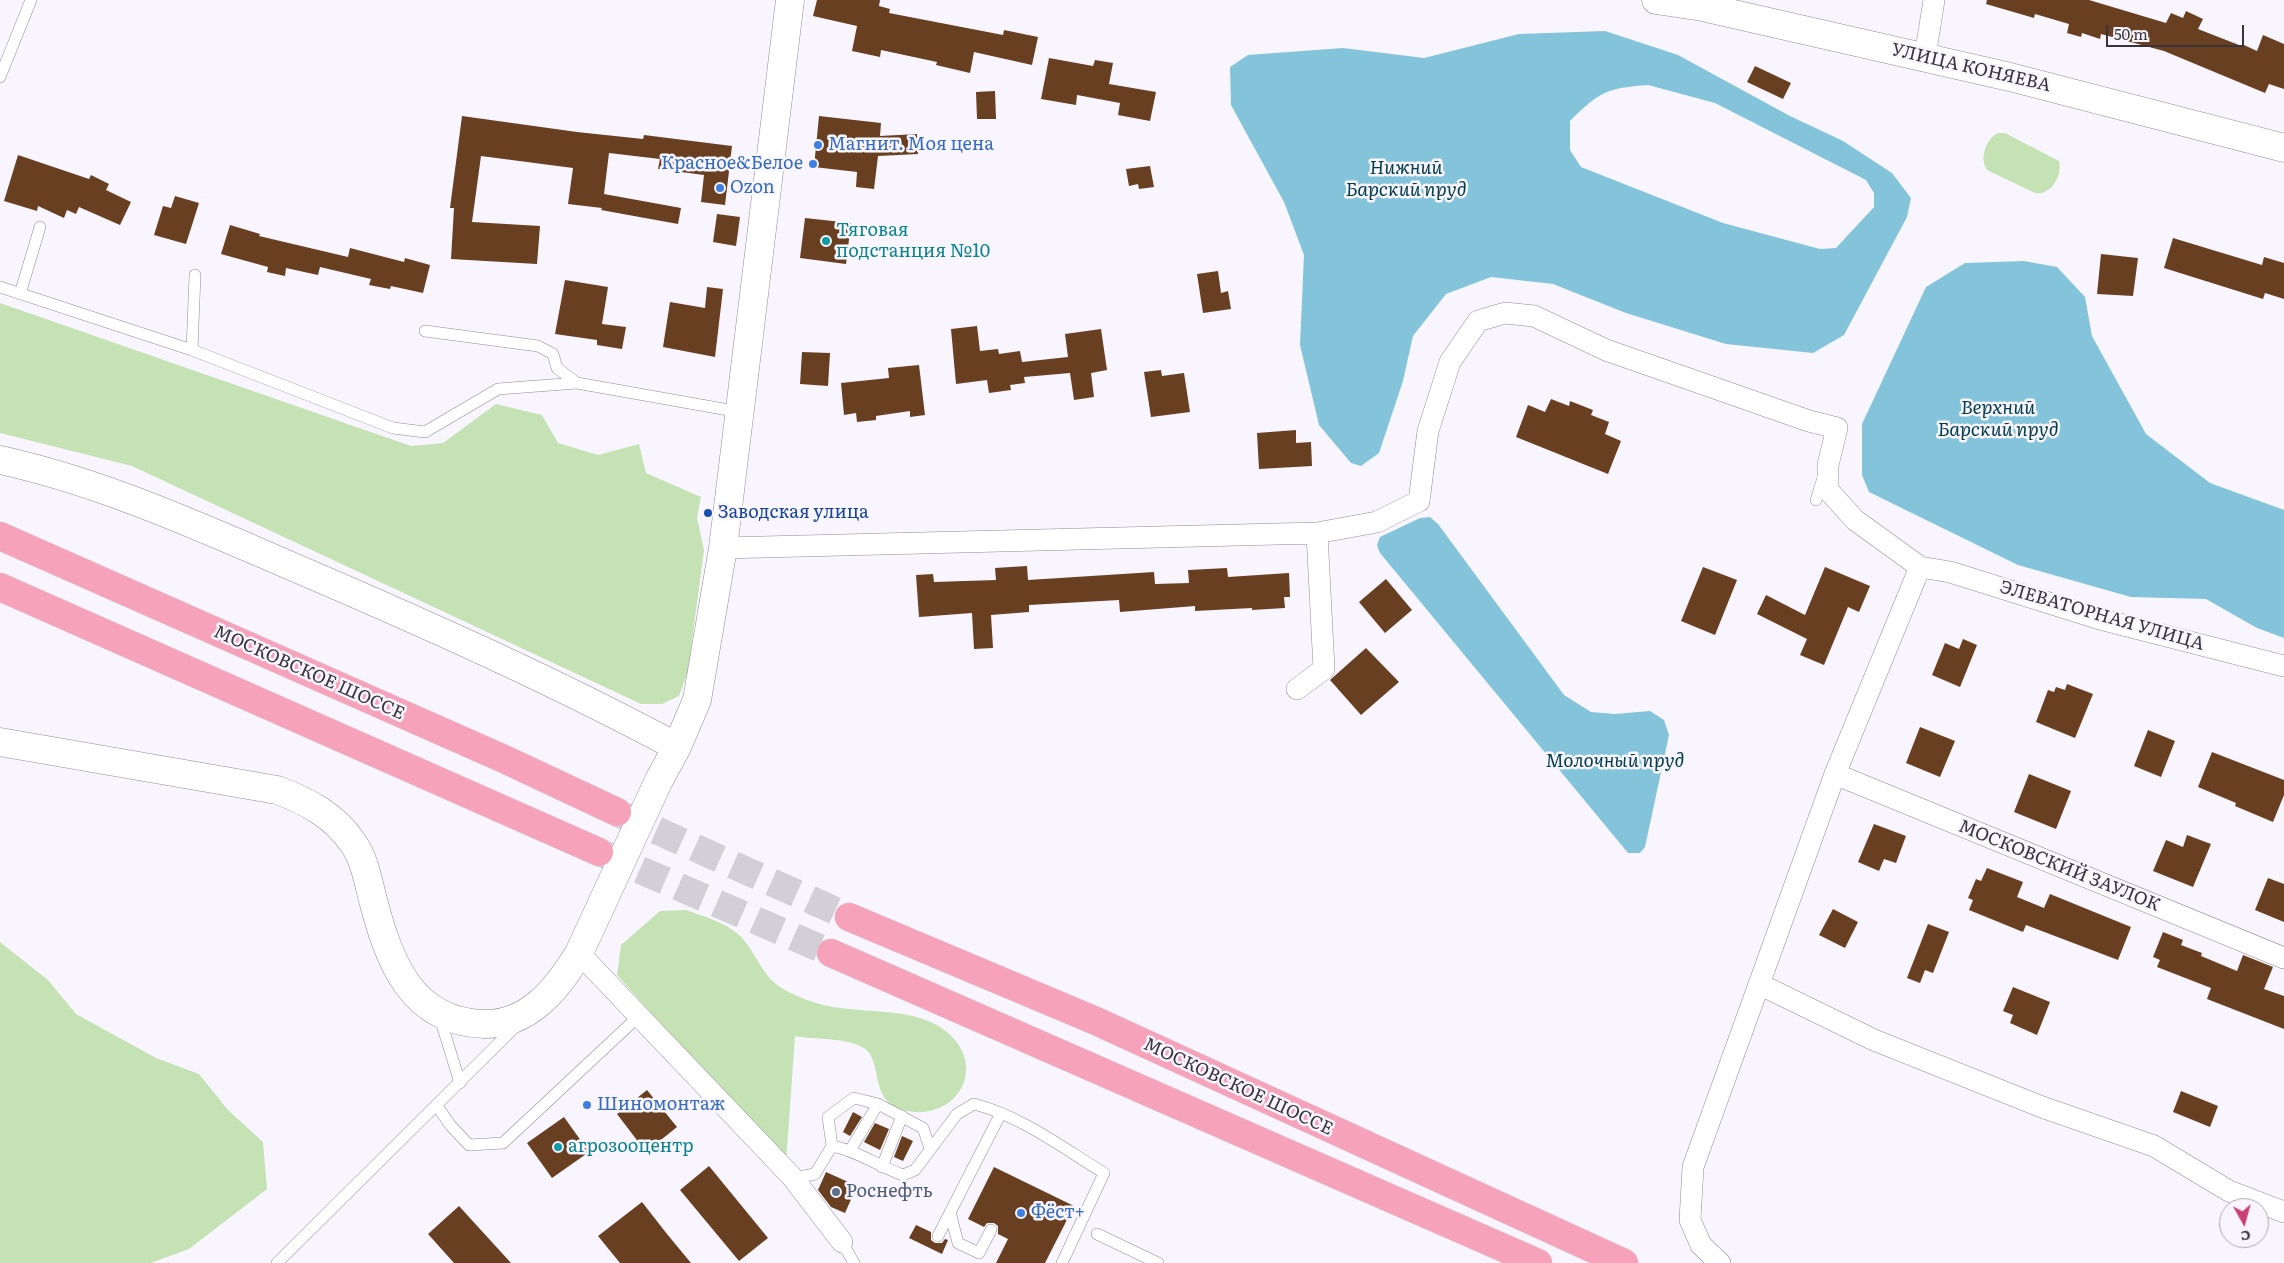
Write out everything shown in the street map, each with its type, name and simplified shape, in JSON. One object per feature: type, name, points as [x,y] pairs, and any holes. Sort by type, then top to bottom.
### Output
[{"type":"highway","name":"МОСКОВСКОЕ ШОССЕ","points":[[0,536],[504,759],[618,812]]},
{"type":"highway","points":[[0,587],[599,852]]},
{"type":"highway","name":"МОСКОВСКОЕ ШОССЕ","points":[[850,917],[1096,1021],[1624,1263]]},
{"type":"highway","points":[[831,953],[1538,1263]]},
{"type":"street","points":[[0,742],[277,790],[304,800],[325,813],[354,844],[364,864],[390,957],[407,984],[426,1005],[440,1015],[462,1023],[487,1024],[507,1021],[532,1010],[565,976],[579,953],[659,780],[677,747],[697,700],[723,548],[790,0]]},
{"type":"street","name":"УЛИЦА КОНЯЕВА","points":[[1656,0],[1703,8],[1925,57],[2284,148]]},
{"type":"street","points":[[1925,57],[1934,0]]},
{"type":"street","points":[[723,548],[1318,533],[1377,522],[1419,500],[1428,431],[1450,362],[1478,321],[1505,313],[1534,316],[1606,350],[1837,428],[1828,465],[1828,490],[1855,520],[1920,566],[1835,774],[1693,1167],[1690,1220],[1701,1245],[1720,1263]]},
{"type":"street","points":[[0,460],[42,470],[98,487],[170,514],[395,610],[608,710],[677,747]]},
{"type":"street","points":[[1297,689],[1324,669],[1318,533]]},
{"type":"street","name":"ЭЛЕВАТОРНАЯ УЛИЦА","points":[[1920,566],[1950,572],[2100,619],[2284,666]]},
{"type":"street","name":"МОСКОВСКИЙ ЗАУЛОК","points":[[1835,774],[2284,958]]},
{"type":"street","points":[[579,953],[793,1178],[842,1242]]},
{"type":"street","points":[[1760,984],[1874,1040],[2042,1107],[2154,1146],[2230,1191],[2284,1212]]},
{"type":"lane","points":[[0,77],[31,0]]},
{"type":"lane","points":[[20,294],[40,227]]},
{"type":"lane","points":[[192,350],[195,274]]},
{"type":"lane","points":[[0,287],[192,350],[393,428],[425,432],[498,389],[577,383],[740,412]]},
{"type":"lane","points":[[425,331],[538,346],[553,354],[557,368],[577,383]]},
{"type":"lane","points":[[1816,500],[1828,465]]},
{"type":"lane","points":[[1377,522],[1428,506]]},
{"type":"lane","points":[[277,1263],[532,1010]]},
{"type":"lane","points":[[440,1015],[460,1082]]},
{"type":"lane","points":[[437,1106],[451,1126],[469,1145],[503,1143],[640,1015]]},
{"type":"lane","points":[[793,1178],[815,1174],[832,1146],[828,1117],[854,1098],[878,1104],[922,1128],[930,1148]]},
{"type":"lane","points":[[851,1149],[878,1104]]},
{"type":"lane","points":[[832,1146],[851,1149],[882,1167],[903,1175],[915,1170],[957,1114],[974,1104],[1001,1113],[1104,1172],[1062,1263]]},
{"type":"lane","points":[[938,1236],[1001,1113]]},
{"type":"lane","points":[[882,1167],[902,1116]]},
{"type":"lane","points":[[950,1212],[958,1243],[979,1254],[991,1230]]},
{"type":"lane","points":[[1097,1234],[1158,1263]]},
{"type":"lane","points":[[842,1242],[854,1263]]},
{"type":"green space","points":[[1998,133],[2005,133],[2059,161],[2059,172],[2051,188],[2041,193],[2035,193],[1987,170],[1984,160],[1985,149],[1990,140]]},
{"type":"green space","points":[[0,303],[411,446],[443,443],[496,404],[542,415],[558,443],[598,455],[639,444],[646,473],[701,497],[697,518],[704,550],[688,671],[679,696],[662,704],[641,704],[132,466],[0,433]]},
{"type":"green space","points":[[686,910],[716,921],[737,933],[771,979],[779,987],[791,993],[823,1005],[912,1016],[929,1021],[943,1029],[957,1042],[964,1057],[966,1072],[962,1086],[954,1098],[941,1107],[925,1112],[906,1111],[894,1106],[885,1099],[873,1060],[862,1047],[838,1040],[795,1036],[786,1163],[617,975],[621,945],[660,911]]},
{"type":"green space","points":[[0,942],[48,980],[76,1014],[156,1058],[199,1074],[228,1110],[263,1142],[267,1189],[189,1249],[151,1263],[0,1263]]},
{"type":"water","name":"Нижний Барский пруд","points":[[1605,31],[1678,55],[1790,116],[1843,141],[1892,173],[1911,198],[1907,217],[1844,335],[1813,353],[1726,344],[1626,313],[1553,284],[1491,277],[1446,294],[1413,336],[1403,381],[1379,453],[1361,466],[1351,463],[1319,425],[1300,345],[1304,255],[1284,202],[1231,105],[1230,67],[1248,55],[1343,48],[1424,58],[1519,34]],"holes":[[[1648,85],[1715,103],[1866,180],[1874,193],[1874,207],[1836,248],[1820,249],[1723,223],[1581,167],[1570,150],[1570,121],[1597,98],[1613,90]]]},
{"type":"water","name":"Верхний Барский пруд","points":[[2024,261],[2057,267],[2085,297],[2092,336],[2146,434],[2210,483],[2284,510],[2284,638],[2257,628],[2206,599],[2131,597],[2018,565],[1869,492],[1862,475],[1862,424],[1926,287],[1965,263]]},
{"type":"water","name":"Молочный пруд","points":[[1430,517],[1438,524],[1564,695],[1591,712],[1615,714],[1650,711],[1664,720],[1669,735],[1645,847],[1640,853],[1628,853],[1380,553],[1377,545],[1380,537],[1420,518]]},
{"type":"building","points":[[817,0],[880,0],[879,6],[890,9],[889,13],[1003,35],[1004,30],[1038,37],[1032,65],[974,52],[970,73],[936,65],[937,62],[881,50],[880,57],[852,51],[857,26],[813,16]]},
{"type":"building","points":[[1987,0],[2089,0],[2166,23],[2171,13],[2183,18],[2186,11],[2203,19],[2198,29],[2244,47],[2244,45],[2257,51],[2263,35],[2284,44],[2284,89],[2269,84],[2265,93],[2164,51],[2101,34],[2100,39],[2082,33],[2081,37],[2067,33],[2069,24],[2035,14],[2034,18],[1986,4]]},
{"type":"building","points":[[1049,58],[1093,66],[1095,60],[1113,63],[1109,84],[1156,92],[1150,121],[1118,115],[1120,103],[1077,95],[1076,105],[1041,99]]},
{"type":"building","points":[[1755,66],[1791,83],[1783,99],[1747,82]]},
{"type":"building","points":[[995,91],[996,119],[977,119],[976,92]]},
{"type":"building","points":[[462,116],[577,132],[643,139],[644,135],[732,146],[725,205],[701,202],[704,175],[658,169],[660,159],[609,153],[604,194],[681,208],[678,224],[601,210],[602,208],[568,204],[573,168],[481,156],[472,222],[540,226],[537,264],[451,259],[454,208],[450,208]]},
{"type":"building","points":[[819,116],[881,123],[880,136],[917,134],[918,154],[878,156],[874,189],[856,187],[857,172],[814,167]]},
{"type":"building","points":[[18,155],[89,179],[91,175],[109,184],[106,190],[131,202],[120,225],[79,207],[76,214],[67,210],[64,218],[38,206],[37,211],[4,201]]},
{"type":"building","points":[[1150,166],[1154,187],[1139,189],[1138,184],[1129,186],[1126,169]]},
{"type":"building","points":[[175,196],[199,203],[186,244],[154,235],[163,206],[171,208]]},
{"type":"building","points":[[717,214],[740,217],[736,246],[713,242]]},
{"type":"building","name":"Тяговая подстанция №10","points":[[805,218],[851,223],[846,264],[800,258]]},
{"type":"building","points":[[230,225],[260,234],[259,236],[348,257],[350,248],[404,262],[405,258],[430,265],[423,293],[391,286],[390,289],[369,285],[371,279],[320,267],[318,275],[286,268],[285,276],[267,272],[268,267],[221,254]]},
{"type":"building","points":[[2173,238],[2262,265],[2264,257],[2284,263],[2284,299],[2265,293],[2263,299],[2164,268]]},
{"type":"building","points":[[2101,254],[2138,258],[2133,296],[2097,294]]},
{"type":"building","points":[[1218,271],[1221,293],[1228,291],[1231,309],[1203,313],[1197,274]]},
{"type":"building","points":[[565,280],[608,287],[602,324],[626,327],[622,349],[597,345],[597,340],[555,334]]},
{"type":"building","points":[[707,287],[723,289],[715,357],[663,347],[670,302],[705,308]]},
{"type":"building","points":[[977,326],[980,351],[998,349],[999,354],[1020,351],[1022,362],[1068,357],[1065,334],[1101,329],[1107,370],[1091,373],[1094,397],[1074,400],[1070,373],[1024,377],[1025,383],[1010,385],[1011,390],[989,393],[987,380],[956,384],[951,329]]},
{"type":"building","points":[[802,352],[830,353],[828,386],[800,384]]},
{"type":"building","points":[[919,365],[925,415],[910,417],[910,411],[876,416],[876,420],[857,422],[856,413],[844,415],[841,383],[889,378],[888,368]]},
{"type":"building","points":[[1161,370],[1162,376],[1184,373],[1190,412],[1151,417],[1144,372]]},
{"type":"building","points":[[1551,399],[1569,406],[1570,401],[1593,410],[1591,415],[1609,422],[1605,434],[1621,441],[1608,474],[1516,437],[1528,405],[1545,412]]},
{"type":"building","points":[[1296,430],[1296,443],[1311,442],[1312,466],[1259,469],[1257,433]]},
{"type":"building","points":[[1027,566],[1028,580],[1154,572],[1155,584],[1189,583],[1188,570],[1227,568],[1228,577],[1289,573],[1290,597],[1284,597],[1285,608],[1252,610],[1252,608],[1195,611],[1195,606],[1120,612],[1119,600],[1029,605],[1029,612],[991,615],[993,648],[974,649],[972,613],[919,617],[916,575],[933,574],[934,582],[996,580],[995,568]]},
{"type":"building","points":[[1703,567],[1737,580],[1715,635],[1681,621]]},
{"type":"building","points":[[1825,567],[1870,586],[1859,612],[1848,607],[1824,665],[1800,655],[1807,639],[1757,614],[1766,595],[1805,615]]},
{"type":"building","points":[[1386,579],[1412,610],[1385,633],[1359,602]]},
{"type":"building","points":[[1963,639],[1977,645],[1960,687],[1932,675],[1945,643],[1959,649]]},
{"type":"building","points":[[1366,648],[1399,682],[1361,715],[1330,680]]},
{"type":"building","points":[[2067,684],[2093,694],[2075,738],[2036,722],[2048,690],[2054,692],[2056,687],[2065,690]]},
{"type":"building","points":[[1920,727],[1955,741],[1940,777],[1906,763]]},
{"type":"building","points":[[2148,730],[2175,741],[2161,777],[2134,766]]},
{"type":"building","points":[[2212,752],[2284,780],[2284,795],[2273,822],[2235,806],[2236,803],[2198,787]]},
{"type":"building","points":[[2029,774],[2071,791],[2056,829],[2014,812]]},
{"type":"building","points":[[1874,824],[1906,836],[1896,863],[1884,859],[1879,871],[1858,862]]},
{"type":"building","points":[[2187,835],[2211,844],[2193,887],[2153,871],[2166,840],[2183,847]]},
{"type":"building","points":[[1987,868],[2023,882],[2017,897],[2044,908],[2050,894],[2131,927],[2118,960],[2026,925],[2023,932],[1969,910],[1973,900],[1968,898],[1976,879],[1981,881]]},
{"type":"building","points":[[2268,878],[2284,884],[2284,922],[2255,910]]},
{"type":"building","points":[[1833,909],[1858,922],[1845,948],[1819,935]]},
{"type":"building","points":[[1928,924],[1949,932],[1933,973],[1925,970],[1920,983],[1907,978]]},
{"type":"building","points":[[2163,932],[2183,940],[2181,945],[2202,953],[2201,956],[2237,971],[2243,955],[2273,967],[2264,989],[2284,996],[2284,1029],[2207,999],[2211,988],[2157,967],[2160,960],[2153,957]]},
{"type":"building","points":[[2013,987],[2050,1002],[2037,1035],[2010,1023],[2013,1015],[2003,1011]]},
{"type":"building","points":[[647,1090],[677,1127],[646,1152],[617,1114]]},
{"type":"building","points":[[2181,1091],[2218,1106],[2210,1127],[2173,1112]]},
{"type":"building","points":[[853,1112],[862,1117],[850,1136],[843,1132]]},
{"type":"building","name":"агрозооцентр","points":[[564,1117],[589,1152],[552,1178],[527,1143]]},
{"type":"building","points":[[875,1123],[889,1129],[880,1150],[864,1142]]},
{"type":"building","points":[[902,1136],[913,1141],[903,1161],[894,1157]]},
{"type":"building","points":[[709,1166],[768,1238],[739,1261],[680,1190]]},
{"type":"building","name":"Фёст+","points":[[994,1167],[1074,1206],[1045,1263],[996,1263],[1008,1239],[998,1234],[998,1226],[994,1223],[987,1223],[984,1227],[968,1219]]},
{"type":"building","name":"Роснефть","points":[[826,1172],[857,1186],[845,1213],[831,1207],[818,1190]]},
{"type":"building","points":[[642,1202],[691,1263],[620,1263],[598,1236]]},
{"type":"building","points":[[459,1206],[511,1263],[454,1263],[428,1234]]},
{"type":"building","points":[[916,1225],[931,1232],[931,1240],[935,1243],[942,1243],[945,1239],[948,1240],[942,1254],[909,1238]]},
{"type":"tunnel","points":[[618,813],[849,917]]},
{"type":"tunnel","points":[[601,853],[831,953]]},
{"type":"place","name":"Магнит. Моя цена","points":[[818,145]]},
{"type":"place","name":"Красное&Белое","points":[[813,164]]},
{"type":"place","name":"Ozon","points":[[720,188]]},
{"type":"place","name":"Тяговая подстанция №10","points":[[826,241]]},
{"type":"place","name":"Заводская улица","points":[[708,513]]},
{"type":"place","name":"Шиномонтаж","points":[[587,1105]]},
{"type":"place","name":"агрозооцентр","points":[[558,1147]]},
{"type":"place","name":"Роснефть","points":[[836,1192]]},
{"type":"place","name":"Фёст+","points":[[1021,1213]]}]
